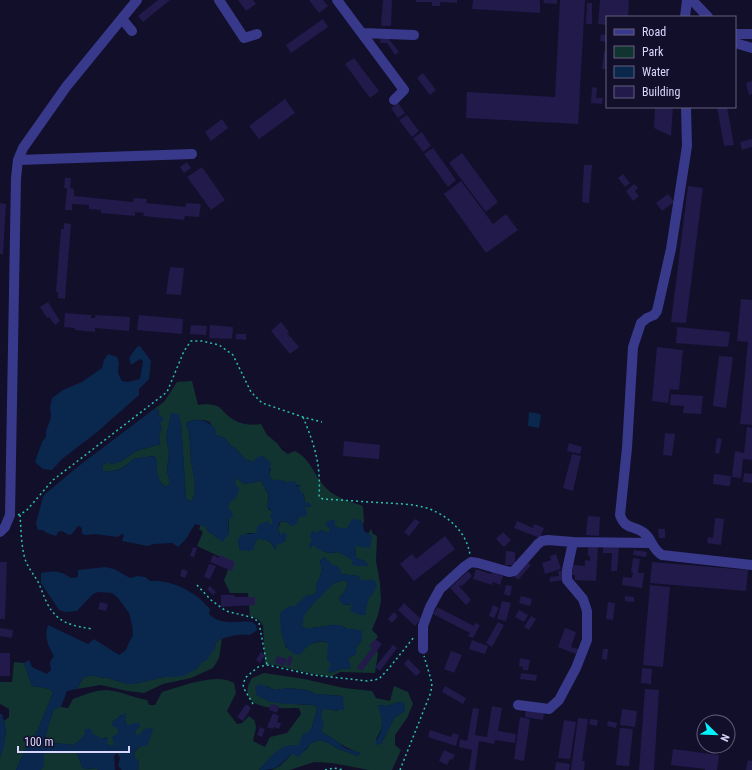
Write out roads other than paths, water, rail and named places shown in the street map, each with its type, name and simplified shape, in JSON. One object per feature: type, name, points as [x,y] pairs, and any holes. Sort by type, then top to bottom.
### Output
[{"type":"street","points":[[0,532],[15,515],[16,178],[18,160],[23,148],[66,87],[138,0]]},
{"type":"street","points":[[218,0],[244,38],[257,34]]},
{"type":"street","points":[[337,0],[404,90],[394,100]]},
{"type":"street","points":[[685,16],[687,0]]},
{"type":"street","points":[[692,0],[707,16]]},
{"type":"street","points":[[122,19],[132,31]]},
{"type":"street","points":[[362,33],[414,35]]},
{"type":"street","points":[[736,34],[752,34]]},
{"type":"street","points":[[736,43],[752,48]]},
{"type":"street","points":[[686,108],[686,146],[671,249],[658,311],[641,323],[633,347],[627,448],[620,515],[622,522],[642,531],[648,536],[655,551],[662,555],[752,565]]},
{"type":"street","points":[[18,160],[192,154]]},
{"type":"street","points":[[423,648],[423,626],[430,607],[440,589],[471,562],[509,572],[514,571],[542,541],[651,543]]},
{"type":"street","points":[[518,706],[550,709],[559,700],[576,668],[587,640],[587,611],[583,599],[567,580],[567,570],[573,542]]},
{"type":"water","points":[[140,346],[151,361],[149,379],[139,389],[139,395],[96,433],[62,459],[52,470],[43,469],[35,462],[42,442],[46,437],[46,431],[51,418],[50,407],[52,398],[63,390],[82,382],[102,368],[104,360],[108,354],[117,357],[119,363],[118,373],[122,381],[128,382],[140,379],[143,361],[140,359],[131,365],[129,358],[137,347]]},
{"type":"water","points":[[154,409],[159,410],[158,415],[163,417],[163,421],[159,423],[162,427],[159,436],[160,444],[136,451],[120,462],[111,464],[108,462],[102,466],[103,471],[120,469],[133,459],[154,456],[157,460],[157,472],[160,482],[166,487],[170,483],[167,470],[169,453],[166,437],[171,413],[179,414],[186,499],[192,501],[195,486],[191,461],[190,437],[186,423],[194,420],[202,420],[213,426],[216,429],[216,435],[225,438],[245,459],[252,462],[257,457],[263,456],[271,463],[269,474],[272,480],[281,480],[285,482],[296,481],[296,486],[301,485],[299,491],[303,493],[305,502],[311,504],[311,507],[306,506],[307,516],[299,517],[297,524],[291,526],[287,522],[281,521],[278,527],[280,535],[284,532],[287,535],[285,542],[277,545],[276,550],[269,541],[258,539],[255,542],[254,549],[249,551],[240,550],[238,540],[241,535],[256,533],[258,525],[268,521],[272,525],[270,516],[273,512],[266,506],[268,496],[261,481],[245,484],[236,478],[235,483],[239,489],[236,498],[230,502],[228,507],[232,512],[233,517],[228,519],[229,534],[222,542],[213,534],[208,532],[206,527],[195,524],[186,539],[178,547],[172,543],[153,544],[148,546],[122,541],[124,535],[121,534],[118,537],[95,534],[86,535],[82,534],[82,528],[78,526],[72,534],[69,535],[62,531],[58,532],[56,536],[43,530],[38,530],[36,523],[45,494],[80,465]]},
{"type":"water","points":[[529,412],[540,414],[539,428],[528,426]]},
{"type":"water","points":[[335,519],[335,526],[339,528],[347,528],[352,519],[360,520],[363,524],[364,531],[372,536],[370,548],[355,546],[356,558],[365,561],[369,566],[356,566],[352,564],[352,560],[339,552],[328,553],[316,548],[314,544],[310,549],[309,544],[312,540],[310,537],[312,530],[317,533],[321,530],[329,533],[329,528],[325,525],[328,521]]},
{"type":"water","points":[[324,557],[341,570],[341,574],[358,576],[361,580],[374,580],[377,585],[368,602],[366,615],[350,610],[352,604],[343,605],[340,601],[339,598],[345,591],[348,584],[345,580],[334,583],[311,606],[304,616],[302,627],[314,628],[337,625],[347,629],[362,631],[362,639],[356,648],[357,651],[355,655],[348,658],[351,668],[341,669],[329,673],[328,670],[331,664],[327,660],[328,643],[315,642],[308,646],[300,655],[293,653],[285,645],[281,633],[280,613],[289,606],[295,606],[308,594],[311,596],[317,592],[316,586],[321,575],[320,561]]},
{"type":"water","points":[[105,567],[114,569],[130,578],[137,576],[145,577],[150,581],[165,582],[181,587],[201,600],[210,609],[209,614],[214,618],[224,622],[252,622],[256,625],[257,630],[250,635],[233,636],[216,642],[215,648],[207,660],[202,662],[197,669],[183,676],[164,677],[134,684],[127,684],[105,677],[90,676],[83,678],[77,689],[67,691],[61,707],[54,709],[46,733],[46,746],[53,743],[74,745],[82,738],[85,733],[84,730],[90,728],[94,735],[101,739],[108,737],[107,744],[111,746],[114,745],[112,737],[117,734],[119,730],[112,726],[111,723],[125,713],[126,724],[130,725],[139,723],[140,727],[135,733],[138,736],[145,729],[151,728],[153,730],[147,746],[139,747],[134,754],[135,759],[138,760],[139,764],[138,770],[122,770],[118,766],[120,758],[117,753],[114,756],[115,770],[98,770],[96,768],[87,769],[82,767],[77,753],[73,751],[49,751],[44,754],[44,765],[41,770],[16,770],[27,745],[37,732],[53,693],[50,689],[32,686],[24,663],[29,660],[32,667],[47,674],[51,670],[50,662],[54,656],[47,641],[46,634],[48,625],[88,644],[94,639],[119,655],[126,650],[133,636],[129,613],[118,598],[112,593],[98,592],[93,594],[77,611],[65,612],[59,610],[41,583],[41,573],[57,572],[71,578],[78,577],[78,570]]},
{"type":"water","points":[[260,684],[275,690],[288,688],[307,690],[315,694],[343,696],[344,709],[323,709],[321,715],[324,726],[321,729],[324,734],[331,737],[345,748],[360,753],[358,756],[319,740],[310,744],[299,757],[292,754],[275,768],[259,770],[276,752],[286,746],[298,746],[303,734],[312,728],[317,707],[313,705],[283,704],[268,701],[256,694],[255,687]]},
{"type":"water","points":[[404,702],[405,711],[394,718],[381,744],[375,745],[382,727],[378,705],[387,706]]},
{"type":"water","points":[[0,714],[2,714],[6,728],[4,747],[0,758]]}]
